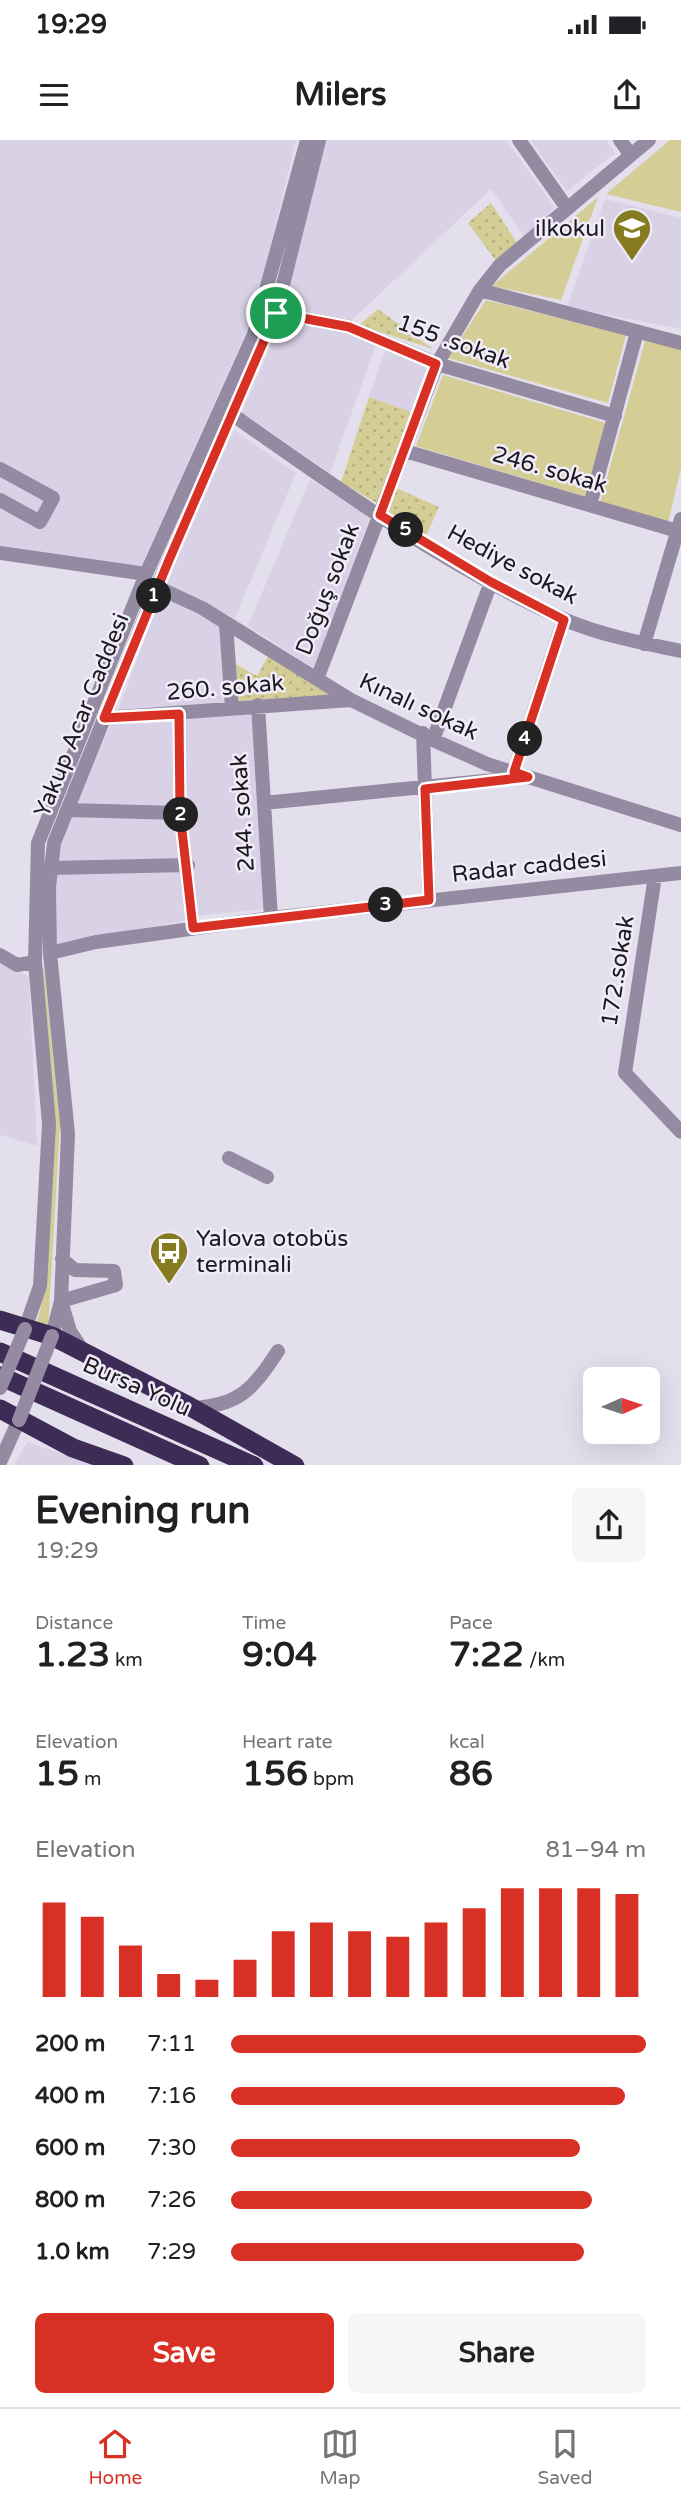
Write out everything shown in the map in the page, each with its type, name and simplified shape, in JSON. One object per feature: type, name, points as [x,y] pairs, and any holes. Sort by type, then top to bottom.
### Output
[{"type":"highway","points":[[0,1320],[52,1336],[295,1465]]},
{"type":"highway","name":"Bursa Yolu","points":[[0,1352],[254,1465]]},
{"type":"highway","points":[[0,1376],[200,1465]]},
{"type":"highway","points":[[0,1409],[74,1448],[124,1465]]},
{"type":"street","name":"Yakup Acar Caddesi","points":[[0,1388],[37,1300],[43,1245],[49,1124],[35,962],[38,843],[146,575],[254,334],[307,140]]},
{"type":"street","name":"Yakup Acar Caddesi","points":[[0,1462],[52,1336],[61,1301],[68,1134],[50,953],[50,868],[54,843],[157,587],[276,313],[319,140]]},
{"type":"street","points":[[519,140],[567,208]]},
{"type":"street","points":[[620,140],[630,154]]},
{"type":"street","name":"Doğuş sokak","points":[[317,679],[436,364],[480,290],[500,265],[649,140]]},
{"type":"street","points":[[480,290],[681,343]]},
{"type":"street","name":"155 .sokak","points":[[276,313],[349,327],[436,364],[615,416]]},
{"type":"street","points":[[590,505],[637,332]]},
{"type":"street","name":"Hediye sokak","points":[[233,415],[380,515],[491,582],[564,620],[644,644],[681,651]]},
{"type":"street","name":"246. sokak","points":[[405,451],[590,505],[680,527]]},
{"type":"street","points":[[0,469],[53,498],[40,522],[0,500]]},
{"type":"street","points":[[644,644],[680,527]]},
{"type":"street","points":[[0,553],[146,575]]},
{"type":"street","points":[[429,900],[425,789],[428,737],[491,582]]},
{"type":"street","name":"Kınalı sokak","points":[[157,587],[202,608],[351,700],[428,737],[521,774],[681,825]]},
{"type":"street","points":[[264,803],[425,789],[521,774],[564,620]]},
{"type":"street","points":[[226,624],[232,708]]},
{"type":"street","name":"260. sokak","points":[[104,718],[351,700]]},
{"type":"street","name":"244. sokak","points":[[258,705],[271,918]]},
{"type":"street","points":[[179,714],[180,813],[188,865],[193,928]]},
{"type":"street","points":[[67,810],[180,813]]},
{"type":"street","points":[[50,868],[188,865]]},
{"type":"street","name":"Radar caddesi","points":[[50,953],[193,928],[271,918],[681,873]]},
{"type":"street","name":"172.sokak","points":[[655,876],[625,1073],[681,1132]]},
{"type":"street","points":[[0,955],[17,965],[35,962]]},
{"type":"street","points":[[229,1158],[267,1177]]},
{"type":"street","points":[[62,1259],[75,1270],[114,1271],[116,1285],[61,1301],[69,1331],[84,1352]]},
{"type":"street","points":[[0,1320],[17,1317],[37,1300]]},
{"type":"street","points":[[192,1408],[218,1407],[242,1396],[278,1351]]},
{"type":"street","points":[[8,1444],[24,1436],[45,1434]]},
{"type":"shaded area","points":[[0,140],[296,140],[254,314],[140,569],[0,548]]},
{"type":"shaded area","points":[[324,140],[506,140],[555,208],[526,239],[491,189],[350,322],[281,311]]},
{"type":"shaded area","points":[[530,140],[606,140],[615,153],[567,191]]},
{"type":"shaded area","points":[[670,140],[681,140],[681,212],[606,194]]},
{"type":"shaded area","points":[[598,197],[561,300],[492,286]]},
{"type":"shaded area","name":"ilkokul","points":[[605,199],[681,218],[681,329],[567,307]]},
{"type":"shaded area","points":[[491,203],[517,243],[496,261],[468,223]]},
{"type":"shaded area","points":[[486,300],[626,335],[608,403],[448,358]]},
{"type":"shaded area","points":[[378,309],[433,349],[359,325]]},
{"type":"shaded area","points":[[282,320],[348,331],[377,342],[330,473],[242,412]]},
{"type":"shaded area","points":[[645,341],[681,349],[681,468],[668,523],[600,503]]},
{"type":"shaded area","points":[[386,348],[429,365],[414,413],[369,397]]},
{"type":"shaded area","points":[[443,375],[606,423],[586,497],[416,446]]},
{"type":"shaded area","points":[[369,397],[414,413],[380,505],[341,482]]},
{"type":"shaded area","points":[[234,430],[296,473],[235,618],[165,584]]},
{"type":"shaded area","points":[[310,479],[370,517],[314,668],[248,626]]},
{"type":"shaded area","points":[[396,488],[439,507],[426,536],[387,512]]},
{"type":"shaded area","points":[[161,596],[222,627],[227,703],[117,713]]},
{"type":"shaded area","points":[[268,656],[331,695],[239,701],[236,664],[257,676]]},
{"type":"shaded area","points":[[253,711],[266,909],[194,916],[184,809],[183,718]]},
{"type":"shaded area","points":[[175,719],[176,809],[76,804],[111,724]]},
{"type":"shaded area","points":[[68,813],[177,816],[182,861],[57,864]]},
{"type":"shaded area","points":[[54,871],[182,872],[188,920],[56,945]]},
{"type":"shaded area","points":[[0,964],[29,976],[37,1146],[0,1135]]},
{"type":"shaded area","points":[[41,969],[44,969],[60,1126],[48,1330],[36,1327],[44,1293]]},
{"type":"shaded area","points":[[27,1442],[96,1465],[14,1465]]},
{"type":"place","name":"ilkokul","points":[[632,262]]},
{"type":"place","name":"Yalova otobüs terminali","points":[[169,1285]]},
{"type":"route","points":[[276,313],[349,327],[436,364],[380,515],[491,582],[564,620],[514,772],[528,777],[425,789],[429,900],[193,928],[188,865],[180,813],[179,714],[104,718],[276,313]]}]
